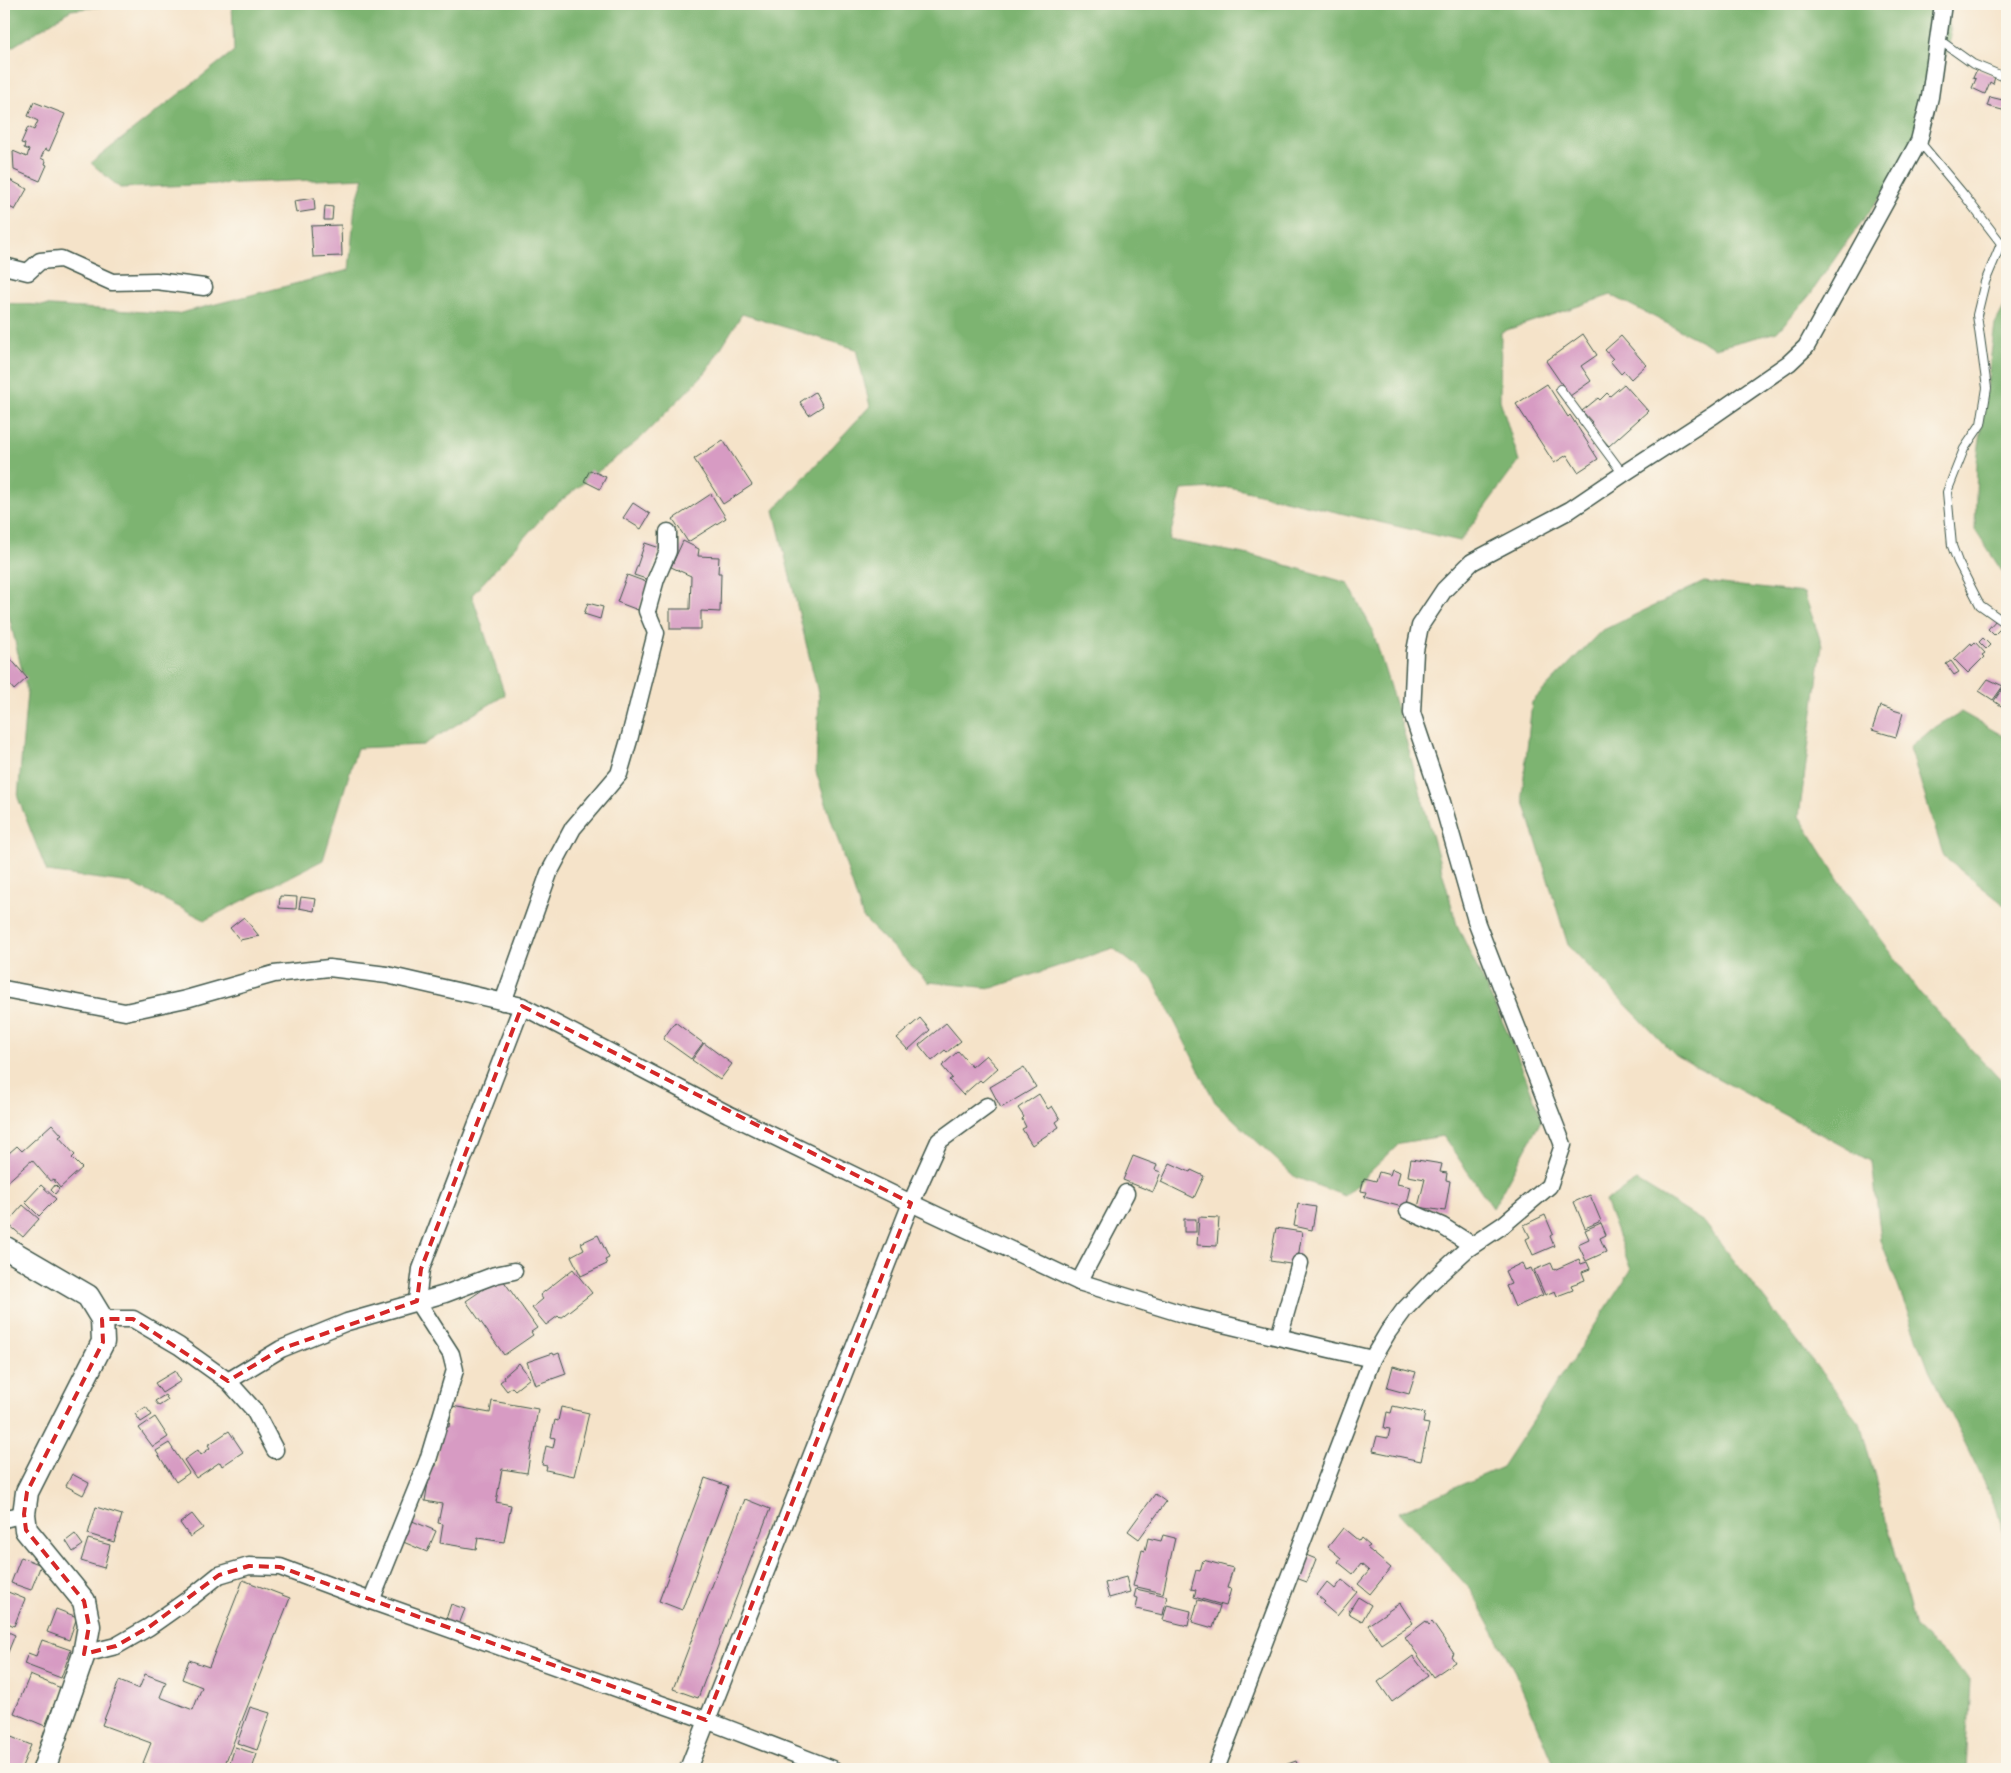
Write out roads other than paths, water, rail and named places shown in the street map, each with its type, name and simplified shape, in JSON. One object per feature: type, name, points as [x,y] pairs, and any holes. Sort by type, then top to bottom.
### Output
[{"type":"street","points":[[1216,1769],[1372,1359],[1404,1310],[1432,1281],[1472,1245],[1503,1225],[1549,1186],[1563,1145],[1478,924],[1442,802],[1412,713],[1415,651],[1420,626],[1444,590],[1472,562],[1570,510],[1721,410],[1789,363],[1806,347],[1919,141],[1930,97],[1943,4]]},
{"type":"street","points":[[4,266],[28,272],[40,260],[61,259],[112,282],[156,280],[204,287]]},
{"type":"street","points":[[503,1002],[549,873],[573,828],[619,774],[630,740],[656,633],[648,612],[656,579],[668,551],[668,532]]},
{"type":"street","points":[[4,988],[125,1012],[186,999],[274,974],[329,968],[387,975],[522,1006],[728,1114],[1080,1282],[1189,1316],[1372,1359]]},
{"type":"street","points":[[370,1601],[428,1460],[455,1370],[450,1354],[416,1301],[421,1269],[522,1006]]},
{"type":"street","points":[[688,1769],[911,1203],[939,1141],[987,1106]]},
{"type":"street","points":[[1080,1282],[1126,1193]]},
{"type":"street","points":[[1408,1210],[1442,1226],[1472,1245]]},
{"type":"street","points":[[4,1247],[88,1296],[102,1319],[103,1342],[14,1516],[84,1601],[89,1626],[84,1654],[44,1769]]},
{"type":"street","points":[[1280,1337],[1300,1263]]},
{"type":"street","points":[[228,1380],[281,1349],[347,1322],[445,1294],[514,1271]]},
{"type":"street","points":[[102,1319],[133,1320],[179,1346],[228,1380],[254,1410],[275,1450]]},
{"type":"street","points":[[84,1654],[116,1646],[149,1627],[219,1575],[249,1566],[280,1567],[370,1601],[706,1720],[833,1769]]},
{"type":"lane","points":[[1938,40],[1973,64],[2007,78]]},
{"type":"lane","points":[[1919,141],[2007,251]]},
{"type":"lane","points":[[2001,244],[1986,282],[1977,314],[1987,388],[1981,424],[1964,449],[1947,492],[1952,546],[1958,562],[1980,605],[2007,624]]},
{"type":"lane","points":[[1560,389],[1622,474]]}]
